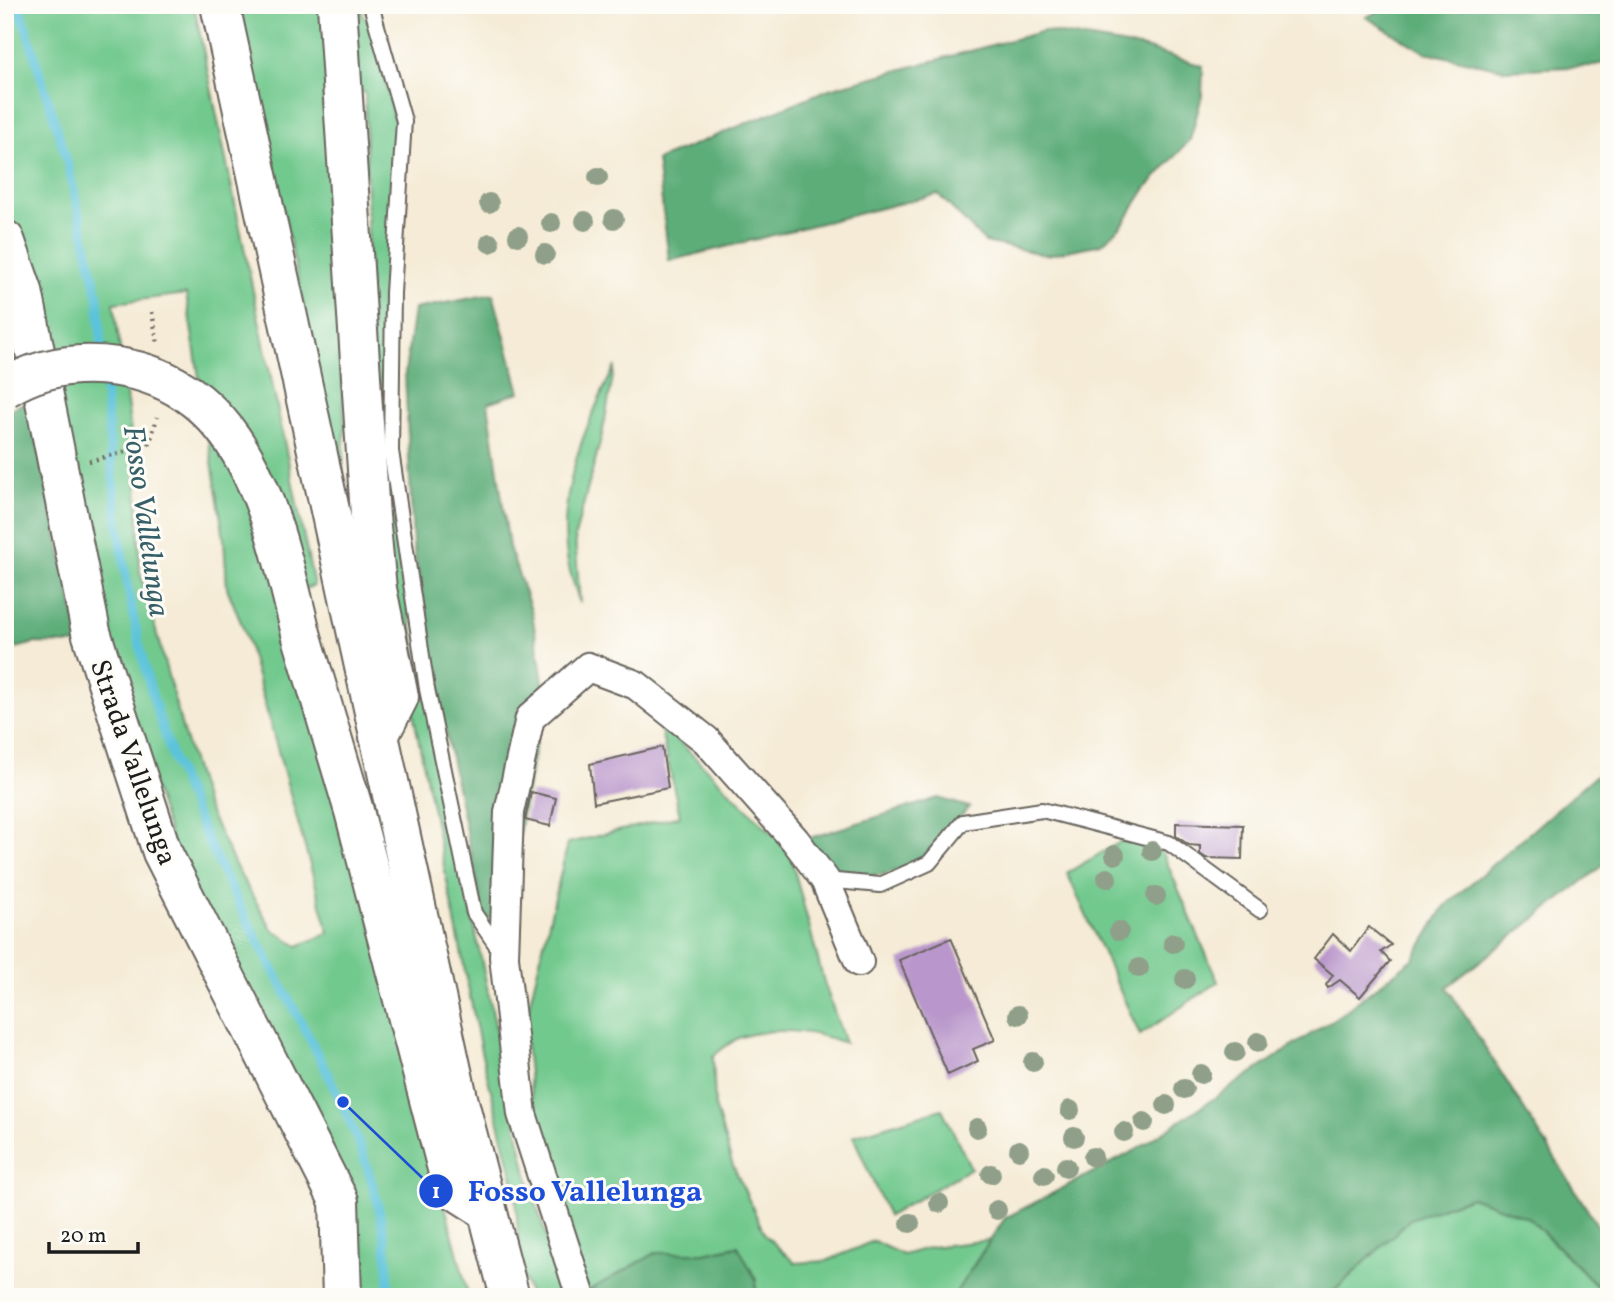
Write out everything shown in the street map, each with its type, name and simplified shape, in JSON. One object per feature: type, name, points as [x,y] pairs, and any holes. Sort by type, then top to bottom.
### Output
[{"type":"main road","points":[[220,5],[455,1086],[510,1297]]},
{"type":"main road","points":[[337,5],[377,589],[399,697],[379,736]]},
{"type":"main road","name":"Strada Vallelunga","points":[[5,240],[23,291],[91,632],[162,852],[339,1200],[342,1297]]},
{"type":"main road","points":[[5,388],[50,369],[92,364],[153,375],[193,398],[236,443],[254,474],[272,519],[302,637],[354,811],[452,1188],[485,1209]]},
{"type":"street","points":[[581,1297],[522,1114],[504,957],[509,812],[530,718],[588,667],[636,685],[706,740],[795,840],[825,880],[859,962]]},
{"type":"lane","points":[[371,5],[404,121],[393,293],[391,452],[428,689],[474,913],[504,957]]},
{"type":"lane","points":[[825,880],[880,885],[929,863],[962,822],[1042,810],[1170,843],[1260,910]]},
{"type":"path","points":[[79,463],[133,450]]},
{"type":"green space","points":[[5,5],[194,5],[314,586],[284,594],[469,1297],[351,1297],[347,1197],[182,872],[90,595],[35,319],[5,209]],"holes":[[[186,294],[224,539],[227,588],[244,630],[329,933],[298,946],[272,929],[237,869],[205,803],[183,731],[140,572],[137,479],[114,303]]]},
{"type":"green space","points":[[239,5],[362,5],[363,16],[372,24],[397,131],[381,396],[398,553],[422,682],[527,1174],[565,1297],[530,1297],[520,1266],[515,1186],[481,1051],[387,583],[368,256],[365,92],[323,95],[345,426],[342,484]]},
{"type":"green space","points":[[1391,5],[1609,5],[1609,62],[1590,66],[1506,70],[1424,52],[1366,17]]},
{"type":"green space","points":[[1044,31],[1145,48],[1203,66],[1202,96],[1190,140],[1146,188],[1123,224],[1102,244],[1047,255],[985,242],[938,194],[669,261],[657,160],[829,89]]},
{"type":"green space","points":[[493,294],[520,392],[488,403],[509,547],[532,613],[545,693],[501,930],[483,913],[444,724],[413,545],[405,372],[414,309]]},
{"type":"green space","points":[[5,297],[20,351],[5,359]]},
{"type":"green space","points":[[615,366],[602,435],[575,536],[580,604],[567,557],[566,507],[570,482],[584,434]]},
{"type":"green space","points":[[28,401],[81,644],[35,643],[5,651],[5,412]]},
{"type":"green space","points":[[659,722],[789,850],[824,982],[845,1043],[820,1035],[793,1031],[767,1032],[741,1037],[713,1056],[715,1106],[732,1163],[765,1235],[795,1263],[827,1261],[873,1241],[903,1255],[931,1247],[990,1240],[953,1297],[755,1297],[756,1280],[737,1246],[704,1253],[656,1253],[588,1291],[532,1102],[524,1026],[568,843],[680,816]]},
{"type":"green space","points":[[1609,764],[1609,861],[1447,987],[1609,1244],[1609,1297],[1529,1218],[1471,1197],[1410,1219],[1328,1297],[953,1297],[1005,1218],[1136,1150],[1344,1012],[1413,959],[1445,906]]},
{"type":"green space","points":[[938,798],[969,807],[923,856],[895,872],[855,876],[828,874],[806,839]]},
{"type":"green space","points":[[1132,835],[1159,844],[1218,982],[1140,1035],[1067,873]]},
{"type":"green space","points":[[942,1109],[971,1168],[888,1216],[853,1136]]},
{"type":"green space","points":[[1471,1197],[1529,1218],[1607,1297],[1328,1297],[1410,1219]]},
{"type":"green space","points":[[738,1246],[756,1280],[755,1297],[590,1297],[588,1291],[656,1253],[704,1253]]},
{"type":"building","points":[[662,747],[668,788],[594,803],[590,764]]},
{"type":"building","points":[[531,792],[556,798],[550,826],[525,820]]},
{"type":"building","points":[[1176,823],[1243,825],[1242,859],[1206,858],[1200,854],[1200,846],[1189,845],[1176,836]]},
{"type":"building","points":[[1369,927],[1391,945],[1381,952],[1390,961],[1360,997],[1340,980],[1328,988],[1326,985],[1333,975],[1314,959],[1333,934],[1351,951]]},
{"type":"building","points":[[951,938],[995,1040],[973,1049],[978,1061],[948,1075],[899,960]]},
{"type":"waterway","name":"Fosso Vallelunga","points":[[19,5],[67,161],[98,296],[102,356]]},
{"type":"waterway","points":[[5,10],[20,8]]},
{"type":"waterway","name":"Fosso Vallelunga","points":[[104,374],[120,538],[139,644],[153,697],[190,801],[239,904],[328,1075],[359,1145],[381,1218],[389,1297]]},
{"type":"place","name":"Fosso Vallelunga","points":[[343,1102]]}]
